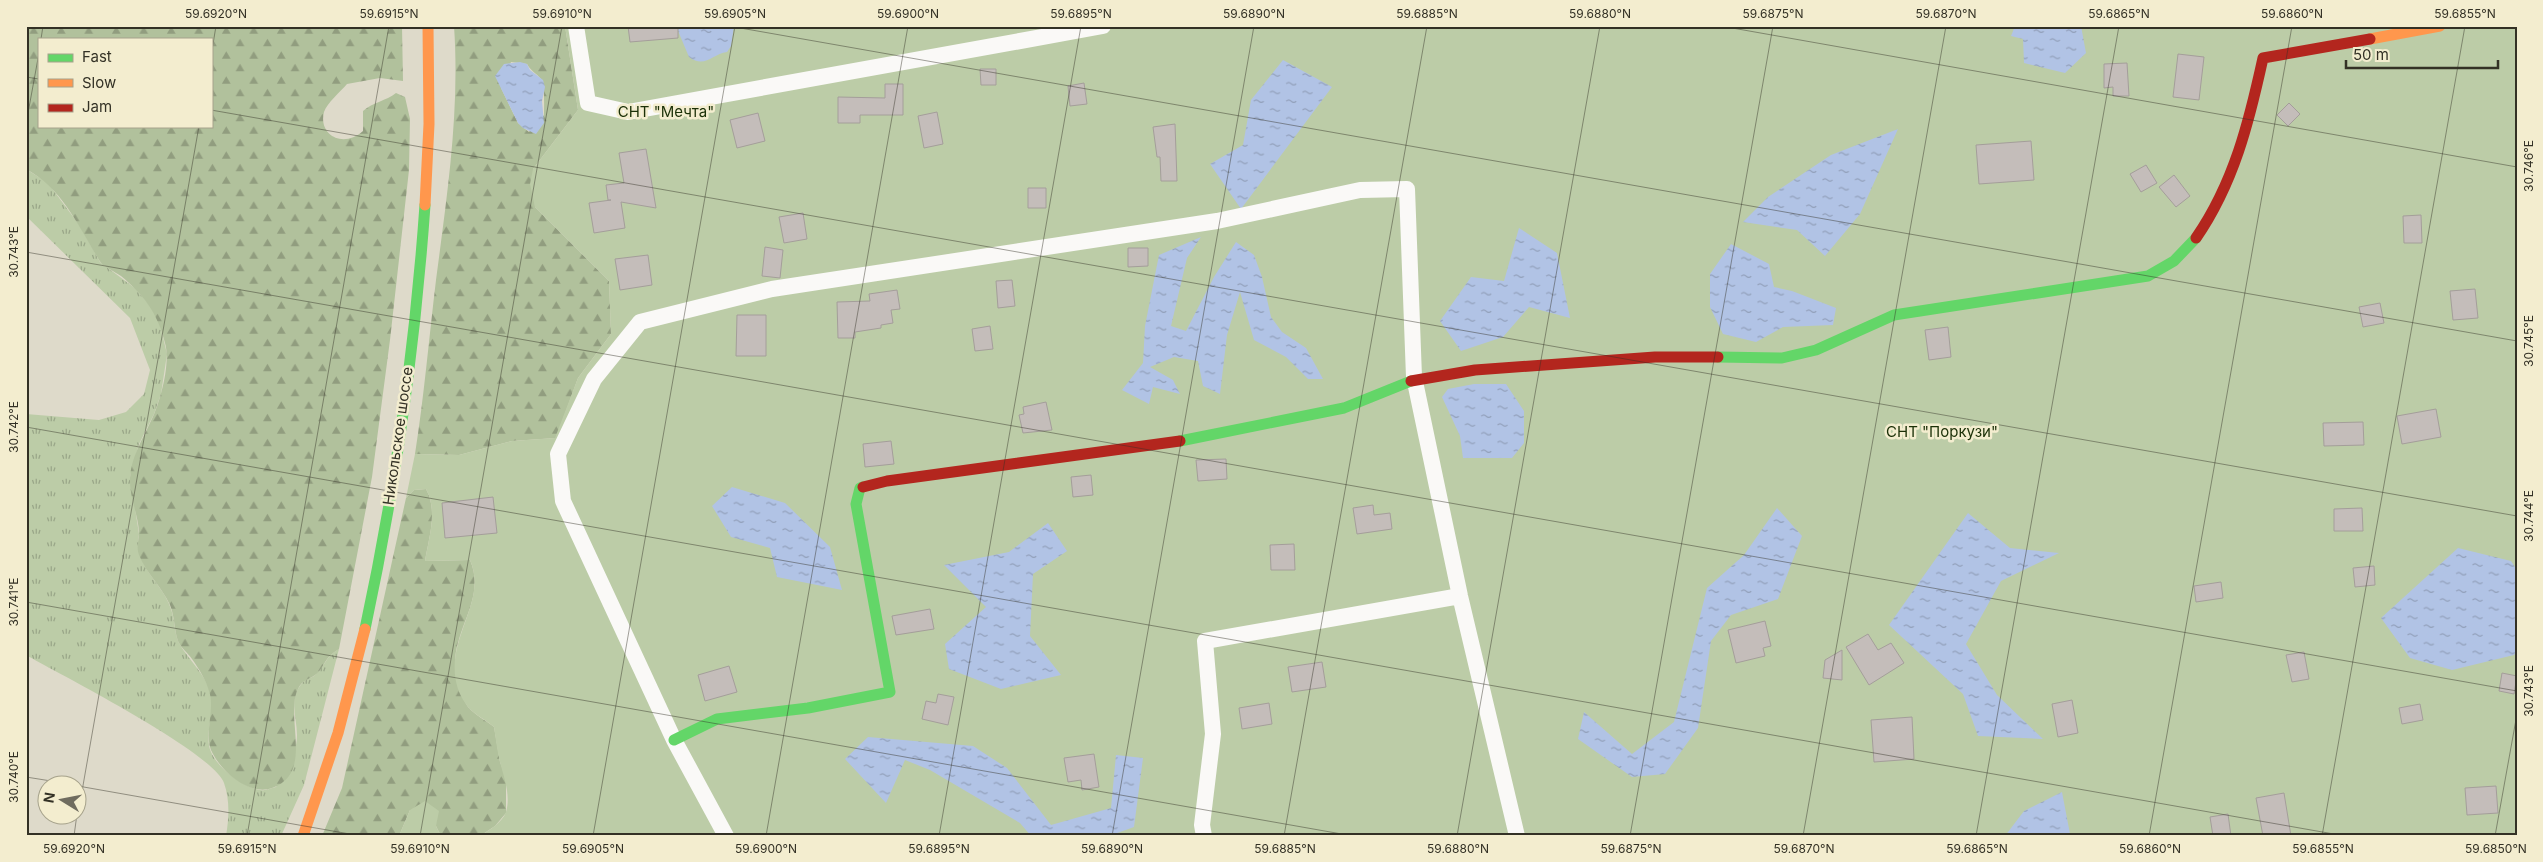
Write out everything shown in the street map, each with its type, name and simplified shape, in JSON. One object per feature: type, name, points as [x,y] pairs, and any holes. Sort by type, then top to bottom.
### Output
[{"type":"street","name":"Никольское шоссе","points":[[303,836],[322,786],[340,726],[369,606],[386,524],[408,365],[427,183],[428,26]]},
{"type":"street","points":[[576,26],[588,102],[628,112],[1104,26]]},
{"type":"street","points":[[674,740],[717,719],[808,708],[890,692],[856,504],[860,488],[887,482],[1168,444],[1344,408],[1415,380],[1475,370],[1655,357],[1782,358],[1816,350],[1894,315],[2148,276],[2177,258],[2200,232],[2228,183],[2248,127],[2263,58],[2440,26]]},
{"type":"street","points":[[726,836],[674,740],[563,501],[558,454],[594,379],[640,322],[772,289],[1218,221],[1360,190],[1407,189],[1415,380],[1460,596],[1518,836]]},
{"type":"street","points":[[1204,836],[1202,825],[1213,734],[1205,641],[1460,596]]},
{"type":"green space","points":[[26,26],[402,26],[403,81],[380,78],[347,84],[331,101],[324,112],[323,120],[328,133],[340,139],[348,139],[363,131],[363,111],[367,108],[396,93],[405,97],[410,119],[409,170],[372,477],[339,649],[330,656],[315,675],[303,682],[298,689],[294,714],[296,743],[292,770],[285,781],[272,788],[264,790],[246,786],[230,775],[213,754],[209,739],[211,699],[208,687],[197,667],[179,644],[170,605],[142,562],[138,552],[139,532],[130,478],[135,456],[154,415],[164,383],[167,361],[162,333],[154,314],[137,290],[101,262],[60,197],[39,177],[26,169]]},
{"type":"green space","points":[[454,26],[565,26],[578,110],[533,169],[535,207],[609,281],[611,334],[578,378],[556,438],[512,441],[459,455],[415,454],[451,153],[454,122]],"holes":[[[511,62],[527,64],[541,79],[544,96],[544,115],[529,132],[518,123],[501,88]]]},
{"type":"green space","name":"СНТ \"Поркузи\"","points":[[565,26],[2517,26],[2517,836],[480,836],[502,820],[506,812],[508,799],[494,727],[466,705],[458,689],[455,671],[456,654],[474,591],[474,576],[470,560],[425,561],[432,524],[430,497],[426,489],[414,490],[406,498],[415,454],[459,455],[512,441],[555,438],[578,378],[611,334],[609,281],[535,207],[530,184],[533,169],[578,110]]},
{"type":"green space","points":[[26,169],[48,183],[80,226],[100,262],[136,289],[157,314],[167,354],[161,394],[154,414],[139,444],[130,476],[139,534],[138,545],[144,565],[162,591],[171,609],[179,643],[210,690],[212,705],[209,745],[214,758],[225,771],[239,781],[254,788],[265,790],[276,787],[295,750],[297,729],[294,705],[298,690],[303,682],[315,675],[331,655],[339,649],[304,785],[281,836],[226,836],[227,796],[224,783],[214,769],[166,734],[26,655],[26,414],[99,420],[126,412],[144,394],[150,370],[130,318],[26,216]]},
{"type":"green space","points":[[426,489],[430,497],[432,515],[425,561],[470,560],[474,577],[474,593],[459,639],[456,655],[456,673],[465,702],[474,713],[494,727],[500,762],[506,778],[506,813],[495,826],[480,836],[441,836],[436,826],[410,810],[399,836],[322,836],[342,788],[406,498],[414,490]]},
{"type":"green space","points":[[425,801],[439,811],[436,826],[441,836],[399,836],[410,810]]},
{"type":"water","points":[[676,26],[734,26],[731,46],[727,52],[700,62],[689,57]]},
{"type":"water","points":[[2015,26],[2081,26],[2086,53],[2065,73],[2024,63],[2023,39],[2011,36]]},
{"type":"water","points":[[1283,60],[1332,87],[1241,209],[1210,164],[1243,145],[1251,100]]},
{"type":"water","points":[[520,62],[527,64],[530,70],[543,80],[545,87],[542,101],[544,123],[536,134],[523,128],[518,123],[495,76],[504,64]]},
{"type":"water","points":[[1898,129],[1860,214],[1825,256],[1797,230],[1743,222],[1768,197],[1831,155]]},
{"type":"water","points":[[1519,228],[1557,253],[1570,318],[1529,307],[1503,337],[1461,351],[1440,321],[1471,277],[1504,281]]},
{"type":"water","points":[[1201,237],[1187,258],[1171,326],[1186,331],[1214,277],[1236,242],[1254,255],[1262,277],[1271,317],[1282,332],[1306,348],[1323,379],[1308,379],[1286,357],[1254,340],[1240,292],[1227,335],[1220,394],[1203,386],[1198,361],[1174,357],[1150,367],[1173,380],[1180,394],[1153,387],[1149,404],[1122,390],[1143,363],[1145,326],[1159,255]]},
{"type":"water","points":[[1731,244],[1769,264],[1774,287],[1792,291],[1836,308],[1833,325],[1783,327],[1756,342],[1723,334],[1710,307],[1710,274]]},
{"type":"water","points":[[1474,384],[1506,384],[1524,411],[1524,443],[1512,458],[1463,458],[1460,436],[1442,397],[1448,389]]},
{"type":"water","points":[[732,487],[785,503],[830,547],[842,590],[777,577],[770,548],[731,537],[712,506]]},
{"type":"water","points":[[1777,508],[1802,536],[1778,599],[1731,615],[1711,641],[1698,728],[1665,774],[1632,777],[1578,739],[1584,712],[1632,754],[1674,722],[1707,588],[1744,555]]},
{"type":"water","points":[[1968,513],[2010,548],[2059,553],[2001,581],[1966,644],[1997,695],[2043,739],[1978,736],[1963,694],[1889,625]]},
{"type":"water","points":[[1048,523],[1067,551],[1033,574],[1030,636],[1061,675],[1001,689],[949,669],[945,644],[986,607],[944,565],[1009,552]]},
{"type":"water","points":[[2458,548],[2511,561],[2517,570],[2517,651],[2514,655],[2452,670],[2410,658],[2381,618]]},
{"type":"water","points":[[868,737],[973,746],[1007,768],[1051,825],[1111,808],[1116,755],[1143,758],[1134,827],[1109,836],[1031,836],[1020,823],[930,770],[905,760],[886,803],[845,759]]},
{"type":"water","points":[[2062,792],[2070,834],[2073,836],[2005,836],[2024,811]]},
{"type":"building","points":[[628,26],[678,26],[678,38],[630,42]]},
{"type":"building","points":[[2178,54],[2204,57],[2199,100],[2173,97]]},
{"type":"building","points":[[2127,63],[2129,96],[2113,96],[2113,87],[2104,88],[2104,64]]},
{"type":"building","points":[[980,69],[996,69],[996,85],[981,85]]},
{"type":"building","points":[[1084,83],[1087,104],[1070,106],[1068,86]]},
{"type":"building","points":[[885,84],[903,84],[903,115],[860,115],[860,123],[838,123],[838,97],[885,98]]},
{"type":"building","points":[[2289,103],[2300,114],[2288,126],[2277,115]]},
{"type":"building","points":[[937,112],[943,144],[924,148],[918,116]]},
{"type":"building","points":[[758,113],[765,141],[737,148],[730,120]]},
{"type":"building","points":[[1175,124],[1177,181],[1161,181],[1160,157],[1157,157],[1153,127]]},
{"type":"building","points":[[2031,141],[2034,180],[1979,184],[1976,145]]},
{"type":"building","points":[[646,149],[656,208],[621,202],[625,228],[594,233],[589,203],[611,200],[608,200],[606,185],[624,183],[619,153]]},
{"type":"building","points":[[2146,165],[2157,183],[2141,192],[2130,174]]},
{"type":"building","points":[[2174,175],[2190,196],[2176,207],[2159,187]]},
{"type":"building","points":[[1028,188],[1046,188],[1046,208],[1028,208]]},
{"type":"building","points":[[803,213],[807,239],[784,243],[779,217]]},
{"type":"building","points":[[2421,215],[2422,243],[2404,243],[2403,216]]},
{"type":"building","points":[[765,247],[783,250],[780,278],[762,276]]},
{"type":"building","points":[[1128,248],[1148,248],[1148,266],[1128,267]]},
{"type":"building","points":[[648,255],[652,285],[620,290],[615,259]]},
{"type":"building","points":[[1012,280],[1015,306],[998,308],[996,281]]},
{"type":"building","points":[[2475,289],[2478,318],[2453,320],[2450,291]]},
{"type":"building","points":[[897,290],[900,309],[891,310],[893,323],[881,325],[881,328],[855,332],[855,338],[838,338],[837,302],[870,301],[869,294]]},
{"type":"building","points":[[2380,303],[2384,323],[2363,327],[2359,307]]},
{"type":"building","points":[[737,315],[766,315],[766,356],[736,356]]},
{"type":"building","points":[[990,326],[993,349],[975,351],[972,329]]},
{"type":"building","points":[[1948,327],[1951,357],[1929,360],[1925,330]]},
{"type":"building","points":[[1046,402],[1052,430],[1023,433],[1019,415],[1024,414],[1023,407]]},
{"type":"building","points":[[2436,409],[2441,437],[2402,444],[2397,416]]},
{"type":"building","points":[[2363,422],[2364,445],[2324,446],[2323,423]]},
{"type":"building","points":[[891,441],[894,464],[865,467],[863,444]]},
{"type":"building","points":[[1226,459],[1227,479],[1198,481],[1196,460]]},
{"type":"building","points":[[1091,475],[1093,495],[1073,497],[1071,477]]},
{"type":"building","points":[[493,497],[497,533],[445,538],[442,503]]},
{"type":"building","points":[[1373,505],[1374,515],[1390,513],[1392,529],[1357,534],[1353,508]]},
{"type":"building","points":[[2362,508],[2363,531],[2334,531],[2334,509]]},
{"type":"building","points":[[1294,544],[1295,570],[1271,570],[1270,545]]},
{"type":"building","points":[[2374,566],[2375,585],[2355,587],[2353,568]]},
{"type":"building","points":[[2221,582],[2223,598],[2196,602],[2194,586]]},
{"type":"building","points":[[930,609],[934,629],[896,635],[892,616]]},
{"type":"building","points":[[1765,621],[1771,646],[1763,648],[1765,656],[1736,663],[1728,630]]},
{"type":"building","points":[[1868,634],[1878,650],[1891,643],[1904,663],[1869,685],[1846,647]]},
{"type":"building","points":[[1842,650],[1842,680],[1823,678],[1825,660]]},
{"type":"building","points":[[2304,652],[2309,679],[2292,682],[2286,655]]},
{"type":"building","points":[[1322,662],[1326,687],[1292,692],[1288,667]]},
{"type":"building","points":[[729,666],[737,692],[705,701],[698,675]]},
{"type":"building","points":[[2502,673],[2517,676],[2514,694],[2499,691]]},
{"type":"building","points":[[938,694],[954,697],[948,725],[922,719],[926,701],[936,703]]},
{"type":"building","points":[[2072,700],[2078,733],[2058,737],[2052,704]]},
{"type":"building","points":[[1269,703],[1272,724],[1242,729],[1239,708]]},
{"type":"building","points":[[2420,704],[2423,720],[2402,724],[2399,708]]},
{"type":"building","points":[[1912,717],[1914,759],[1874,762],[1871,720]]},
{"type":"building","points":[[1094,754],[1099,787],[1082,790],[1081,780],[1068,782],[1064,758]]},
{"type":"building","points":[[2496,786],[2498,813],[2467,815],[2465,788]]},
{"type":"building","points":[[2284,793],[2291,836],[2263,836],[2256,798]]},
{"type":"building","points":[[2228,814],[2231,836],[2213,836],[2210,817]]},
{"type":"traffic: fast","points":[[365,629],[395,471],[416,312],[425,205]]},
{"type":"traffic: fast","points":[[1718,357],[1782,358],[1816,350],[1894,315],[2148,276],[2174,261],[2196,238]]},
{"type":"traffic: fast","points":[[1180,441],[1344,408],[1411,381]]},
{"type":"traffic: fast","points":[[674,740],[717,719],[808,708],[890,692],[856,504],[860,488],[863,487]]},
{"type":"traffic: slow","points":[[425,205],[429,124],[428,26]]},
{"type":"traffic: slow","points":[[2370,39],[2440,26]]},
{"type":"traffic: slow","points":[[303,836],[338,733],[365,629]]},
{"type":"traffic: jam","points":[[2196,238],[2221,196],[2230,174],[2246,129],[2263,58],[2370,39]]},
{"type":"traffic: jam","points":[[1411,381],[1475,370],[1655,357],[1718,357]]},
{"type":"traffic: jam","points":[[863,487],[887,481],[1180,441]]},
{"type":"park label","name":"СНТ \"Мечта\"","points":[[666,112]]}]
